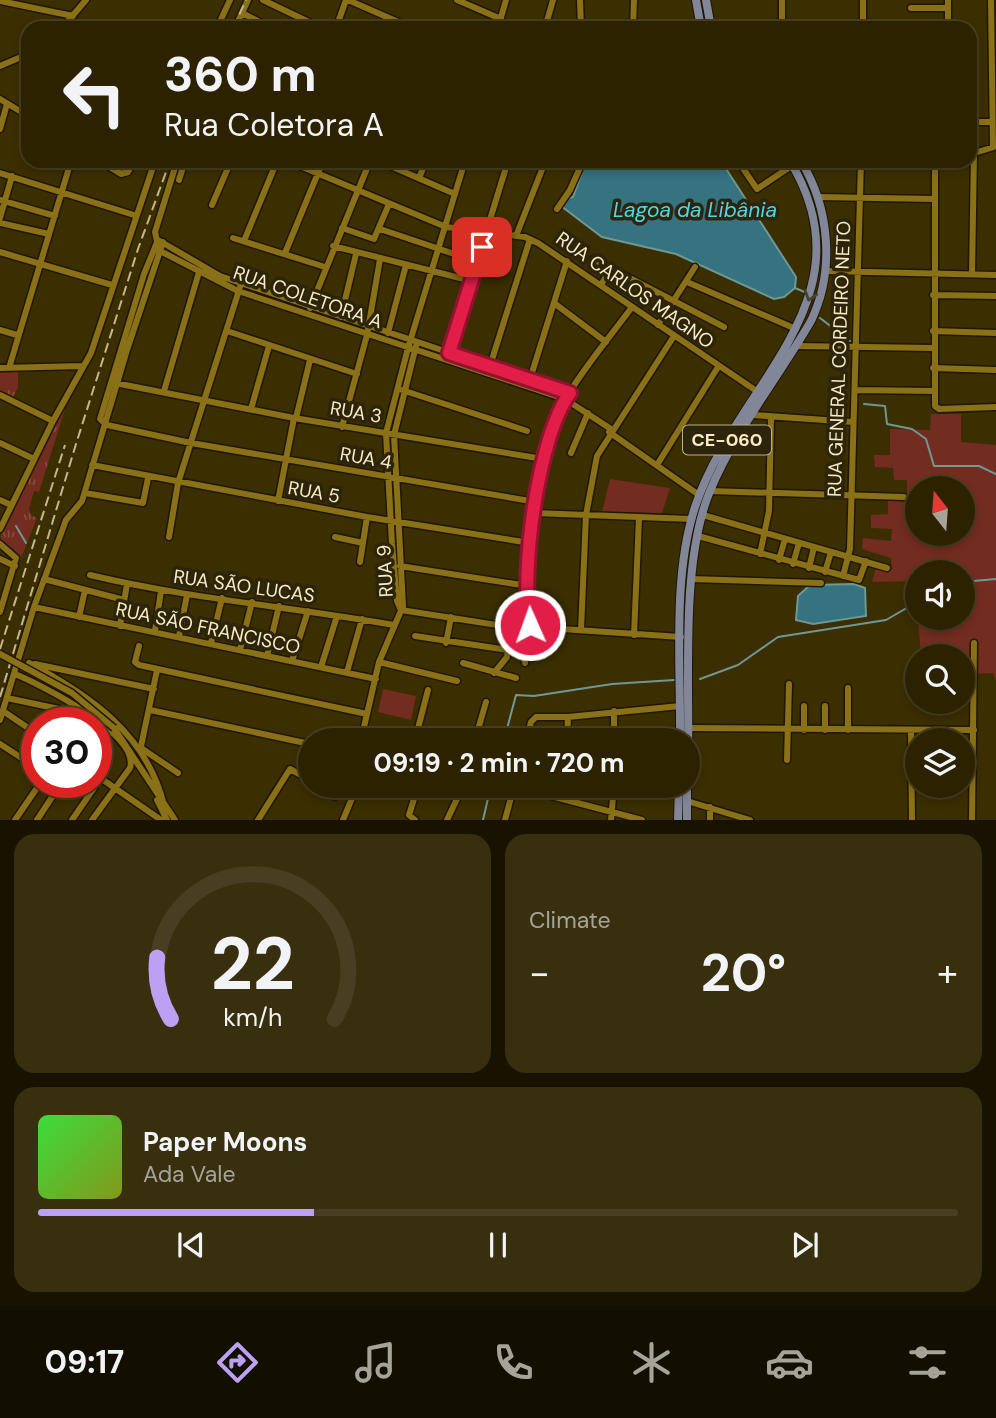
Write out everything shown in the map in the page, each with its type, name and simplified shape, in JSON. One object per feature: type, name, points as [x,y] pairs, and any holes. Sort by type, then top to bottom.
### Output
[{"type":"main road","points":[[696,0],[700,21]]},
{"type":"main road","points":[[706,0],[710,21]]},
{"type":"main road","name":"CE-060","points":[[680,728],[683,571],[691,519],[699,495],[732,432],[796,329],[811,296],[818,253],[811,207],[796,168]]},
{"type":"main road","name":"CE-060","points":[[689,728],[691,579],[698,536],[710,491],[816,312],[826,271],[826,240],[817,197],[798,168]]},
{"type":"main road","points":[[678,820],[679,798]]},
{"type":"main road","points":[[687,801],[687,820]]},
{"type":"street","points":[[68,21],[86,0]]},
{"type":"street","points":[[220,21],[230,0]]},
{"type":"street","points":[[238,21],[248,0]]},
{"type":"street","points":[[263,0],[307,21]]},
{"type":"street","points":[[339,21],[347,0],[396,21]]},
{"type":"street","points":[[457,0],[501,19],[506,0]]},
{"type":"street","points":[[547,21],[553,0]]},
{"type":"street","points":[[580,0],[580,21]]},
{"type":"street","points":[[633,21],[634,0]]},
{"type":"street","points":[[782,0],[782,21]]},
{"type":"street","points":[[863,0],[863,21]]},
{"type":"street","points":[[977,152],[995,147],[991,122],[991,0]]},
{"type":"street","points":[[0,1],[72,16]]},
{"type":"street","points":[[911,8],[948,4]]},
{"type":"street","points":[[242,13],[258,21]]},
{"type":"street","points":[[385,21],[387,17]]},
{"type":"street","points":[[0,66],[21,57]]},
{"type":"street","points":[[0,99],[21,112]]},
{"type":"street","points":[[0,130],[7,104]]},
{"type":"street","points":[[977,122],[991,122]]},
{"type":"street","points":[[9,368],[69,168]]},
{"type":"street","points":[[111,168],[121,174],[128,172],[130,168]]},
{"type":"street","points":[[0,528],[53,421],[91,353],[134,215],[152,168]]},
{"type":"street","points":[[0,720],[44,579],[66,520],[80,505],[107,425],[114,383],[158,244],[155,232],[175,168]]},
{"type":"street","points":[[179,180],[183,168]]},
{"type":"street","points":[[212,205],[228,168]]},
{"type":"street","points":[[244,241],[274,168]]},
{"type":"street","name":"RUA CARLOS MAGNO","points":[[304,168],[446,227],[530,239],[567,261],[758,392]]},
{"type":"street","points":[[285,253],[320,168]]},
{"type":"street","points":[[308,315],[333,246],[367,168]]},
{"type":"street","points":[[403,168],[455,194]]},
{"type":"street","points":[[419,178],[423,168]]},
{"type":"street","name":"RUA 9","points":[[400,613],[390,520],[386,433],[463,168]]},
{"type":"street","points":[[449,353],[506,168]]},
{"type":"street","points":[[516,236],[541,168]]},
{"type":"street","points":[[557,209],[570,190],[580,168]]},
{"type":"street","points":[[743,168],[757,189],[786,168]]},
{"type":"street","name":"RUA GENERAL CORDEIRO NETO","points":[[843,576],[848,557],[861,168]]},
{"type":"street","points":[[935,168],[935,406],[939,409],[996,407]]},
{"type":"street","points":[[972,168],[972,274]]},
{"type":"street","points":[[0,173],[134,215]]},
{"type":"street","points":[[12,176],[2,201],[0,220],[49,234]]},
{"type":"street","points":[[817,197],[935,199]]},
{"type":"street","points":[[2,201],[55,216]]},
{"type":"street","points":[[342,228],[374,239],[389,204]]},
{"type":"street","points":[[380,229],[478,262]]},
{"type":"street","points":[[233,238],[325,267]]},
{"type":"street","points":[[490,366],[530,239]]},
{"type":"street","name":"RUA COLETORA A","points":[[158,244],[200,270],[308,315],[411,349],[490,366],[570,393]]},
{"type":"street","points":[[333,246],[356,254],[472,281]]},
{"type":"street","points":[[0,252],[112,285]]},
{"type":"street","points":[[341,317],[356,254]]},
{"type":"street","points":[[342,427],[367,335],[380,259]]},
{"type":"street","points":[[593,259],[724,327]]},
{"type":"street","points":[[530,379],[567,261]]},
{"type":"street","points":[[388,333],[406,265]]},
{"type":"street","points":[[658,324],[695,267]]},
{"type":"street","points":[[601,285],[611,268]]},
{"type":"street","points":[[164,391],[200,270]]},
{"type":"street","points":[[826,271],[996,275]]},
{"type":"street","points":[[687,282],[796,329]]},
{"type":"street","points":[[169,537],[178,484],[240,287]]},
{"type":"street","name":"RUA COLETORA A","points":[[240,287],[310,306],[414,340],[449,353],[457,360],[565,399],[589,413],[699,495]]},
{"type":"street","points":[[933,295],[996,296]]},
{"type":"street","points":[[554,303],[606,342]]},
{"type":"street","points":[[632,307],[565,399],[543,459],[530,543],[529,623],[532,627],[681,637]]},
{"type":"street","points":[[0,330],[17,335]]},
{"type":"street","points":[[227,331],[357,374]]},
{"type":"street","points":[[933,331],[996,333]]},
{"type":"street","points":[[581,630],[586,516],[594,466],[610,430],[674,336]]},
{"type":"street","points":[[251,409],[269,346]]},
{"type":"street","points":[[797,346],[933,348]]},
{"type":"street","name":"RUA 9","points":[[400,613],[394,435],[411,349]]},
{"type":"street","points":[[278,501],[310,360]]},
{"type":"street","points":[[0,368],[82,366]]},
{"type":"street","points":[[657,466],[719,367]]},
{"type":"street","points":[[933,368],[996,370]]},
{"type":"street","name":"RUA 3","points":[[114,383],[342,427],[543,459]]},
{"type":"street","name":"RUA 4","points":[[114,383],[100,419],[107,425],[191,443],[536,502]]},
{"type":"street","points":[[397,388],[527,431]]},
{"type":"street","points":[[855,390],[934,391]]},
{"type":"street","points":[[0,395],[53,421]]},
{"type":"street","points":[[571,453],[589,413]]},
{"type":"street","points":[[753,415],[771,419],[853,422]]},
{"type":"street","points":[[760,554],[766,532],[771,419]]},
{"type":"street","points":[[0,443],[34,459]]},
{"type":"street","name":"RUA 5","points":[[92,465],[178,484],[530,543]]},
{"type":"street","points":[[85,492],[143,503],[148,478]]},
{"type":"street","points":[[710,491],[904,497]]},
{"type":"street","points":[[0,500],[11,505]]},
{"type":"street","points":[[534,513],[691,519]]},
{"type":"street","points":[[703,515],[887,568]]},
{"type":"street","points":[[360,562],[367,517]]},
{"type":"street","points":[[634,635],[639,518]]},
{"type":"street","points":[[698,536],[859,580],[866,561]]},
{"type":"street","points":[[335,537],[363,543]]},
{"type":"street","points":[[779,560],[785,538]]},
{"type":"street","points":[[793,564],[799,542]]},
{"type":"street","points":[[0,544],[14,554],[15,566],[1,607]]},
{"type":"street","points":[[809,568],[814,547]]},
{"type":"street","points":[[825,572],[831,551]]},
{"type":"street","points":[[0,559],[15,566]]},
{"type":"street","points":[[400,566],[528,586]]},
{"type":"street","name":"RUA SÃO LUCAS","points":[[90,575],[161,591],[252,601],[394,625]]},
{"type":"street","points":[[44,579],[124,600]]},
{"type":"street","points":[[691,579],[821,583]]},
{"type":"street","points":[[120,626],[127,584]]},
{"type":"street","points":[[79,617],[85,590]]},
{"type":"street","points":[[155,631],[161,591]]},
{"type":"street","points":[[179,635],[187,595]]},
{"type":"street","points":[[211,643],[222,598]]},
{"type":"street","points":[[240,650],[252,601]]},
{"type":"street","points":[[267,656],[279,606]]},
{"type":"street","name":"RUA SÃO FRANCISCO","points":[[34,607],[120,626],[179,635],[376,679]]},
{"type":"street","points":[[292,661],[308,611]]},
{"type":"street","points":[[364,728],[379,663],[400,613],[451,617],[511,628],[507,659],[494,673]]},
{"type":"street","points":[[321,667],[337,615]]},
{"type":"street","points":[[446,643],[451,617]]},
{"type":"street","points":[[347,672],[362,619]]},
{"type":"street","points":[[415,636],[446,643],[522,651],[525,663]]},
{"type":"street","points":[[974,643],[974,728]]},
{"type":"street","points":[[139,646],[136,664],[368,714]]},
{"type":"street","points":[[0,654],[72,693],[114,728],[175,820]]},
{"type":"street","points":[[21,658],[98,704],[141,749],[178,773]]},
{"type":"street","points":[[29,663],[154,690]]},
{"type":"street","points":[[379,663],[457,681]]},
{"type":"street","points":[[463,663],[516,678]]},
{"type":"street","points":[[157,670],[141,749],[164,805]]},
{"type":"street","points":[[15,674],[62,696],[74,707]]},
{"type":"street","points":[[788,760],[789,684]]},
{"type":"street","points":[[848,688],[848,730]]},
{"type":"street","points":[[418,728],[428,690]]},
{"type":"street","points":[[7,698],[42,707]]},
{"type":"street","points":[[478,728],[486,702]]},
{"type":"street","points":[[530,728],[531,722],[541,716],[568,717],[680,706]]},
{"type":"street","points":[[804,706],[804,730]]},
{"type":"street","points":[[825,706],[825,730]]},
{"type":"street","points":[[150,710],[298,741]]},
{"type":"street","points":[[3,711],[21,723]]},
{"type":"street","points":[[614,711],[614,728]]},
{"type":"street","points":[[568,717],[568,728]]},
{"type":"street","points":[[700,728],[905,730]]},
{"type":"street","points":[[92,820],[132,765],[120,744],[112,738]]},
{"type":"street","points":[[0,744],[21,758]]},
{"type":"street","points":[[258,820],[290,769],[298,773]]},
{"type":"street","points":[[146,776],[167,820]]},
{"type":"street","points":[[114,788],[161,820]]},
{"type":"street","points":[[16,820],[30,798]]},
{"type":"street","points":[[37,820],[51,798]]},
{"type":"street","points":[[72,820],[87,798]]},
{"type":"street","points":[[353,802],[354,798]]},
{"type":"street","points":[[343,820],[356,798]]},
{"type":"street","points":[[413,819],[410,813],[414,798]]},
{"type":"street","points":[[447,820],[457,798]]},
{"type":"street","points":[[505,820],[511,798]]},
{"type":"street","points":[[562,798],[612,816],[642,820]]},
{"type":"street","points":[[612,816],[613,798]]},
{"type":"street","points":[[912,798],[912,820]]},
{"type":"street","points":[[972,798],[972,820]]},
{"type":"street","points":[[687,801],[750,820]]},
{"type":"street","points":[[710,807],[710,820]]},
{"type":"green space","points":[[18,371],[18,387],[13,397],[0,391],[0,372]]},
{"type":"green space","points":[[67,403],[39,492],[34,491],[29,509],[31,515],[37,518],[19,563],[14,549],[1,542],[1,535]]},
{"type":"green space","points":[[931,414],[961,414],[961,442],[996,445],[996,681],[993,673],[975,674],[975,644],[920,644],[919,630],[975,630],[975,560],[905,560],[905,581],[872,582],[876,567],[892,570],[891,558],[862,549],[863,538],[891,541],[892,529],[871,528],[871,515],[888,514],[888,501],[905,500],[905,546],[975,546],[975,476],[905,476],[905,480],[894,480],[893,468],[875,467],[874,455],[890,455],[890,429],[930,430]]},
{"type":"green space","points":[[610,479],[670,488],[662,513],[602,512]]},
{"type":"green space","points":[[383,689],[416,696],[411,720],[378,712]]},
{"type":"water","name":"Lagoa da Libânia","points":[[583,168],[726,168],[796,277],[795,288],[784,297],[774,299],[676,254],[602,237],[561,206],[566,198],[573,197]]},
{"type":"water","points":[[854,584],[865,588],[866,616],[813,624],[796,620],[798,596],[810,585]]},
{"type":"waterway","points":[[795,288],[807,293]]},
{"type":"waterway","points":[[820,318],[850,341]]},
{"type":"waterway","points":[[851,395],[852,388]]},
{"type":"waterway","points":[[864,404],[885,406],[887,424],[912,429],[926,439],[934,466],[979,466],[996,474]]},
{"type":"waterway","points":[[16,526],[26,543]]},
{"type":"waterway","points":[[975,581],[996,579]]},
{"type":"waterway","points":[[700,679],[738,665],[778,637],[886,620],[905,609]]},
{"type":"waterway","points":[[507,728],[516,695],[534,696],[612,684],[674,680]]},
{"type":"waterway","points":[[483,820],[488,798]]},
{"type":"railway","points":[[236,21],[246,0]]},
{"type":"railway","points":[[0,697],[76,444],[138,249],[167,168]]},
{"type":"railway","points":[[0,649],[65,445]]},
{"type":"route","points":[[482,247],[449,353],[570,393],[561,407],[543,459],[530,543],[530,625]]}]
